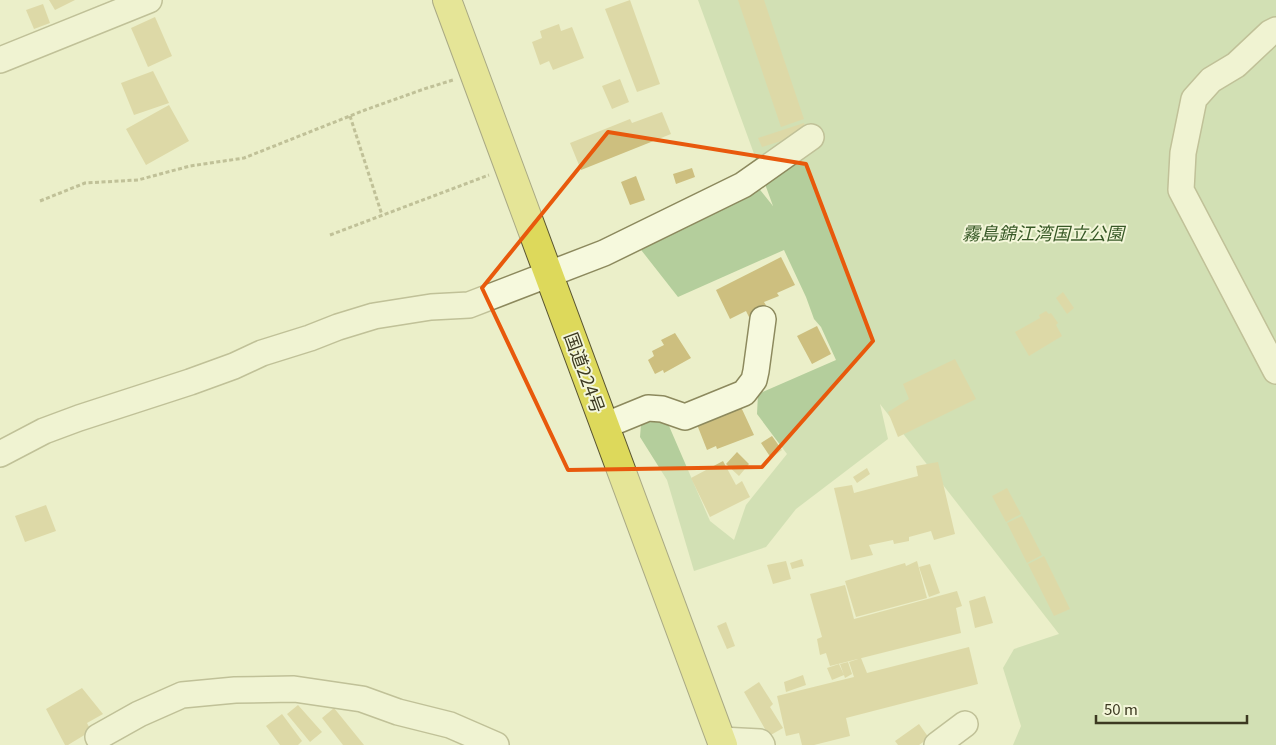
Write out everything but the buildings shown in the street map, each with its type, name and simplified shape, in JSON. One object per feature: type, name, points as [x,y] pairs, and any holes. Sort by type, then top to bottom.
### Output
[{"type":"highway","name":"国道224号","points":[[447,0],[722,743]]},
{"type":"street","points":[[0,60],[149,0]]},
{"type":"street","points":[[1276,30],[1270,33],[1236,65],[1211,80],[1194,99],[1183,153],[1181,190],[1276,371]]},
{"type":"street","points":[[0,454],[44,431],[70,421],[190,382],[234,366],[262,353],[338,327],[374,316],[431,307],[468,305],[604,253],[743,185],[812,137]]},
{"type":"street","points":[[604,426],[648,408],[662,409],[685,417],[744,392],[754,380],[763,319]]},
{"type":"street","points":[[98,737],[139,714],[182,695],[235,690],[294,689],[362,699],[398,712],[450,725],[496,745]]},
{"type":"street","points":[[937,745],[965,724]]},
{"type":"street","points":[[722,743],[760,742],[762,745]]},
{"type":"path","points":[[40,201],[85,183],[138,180],[190,166],[244,158],[424,89],[475,74]]},
{"type":"path","points":[[350,116],[382,215]]},
{"type":"path","points":[[330,235],[509,168]]},
{"type":"highlighted area","points":[[608,132],[806,164],[873,341],[762,467],[568,470],[482,288]]},
{"type":"green space","name":"霧島錦江湾国立公園","points":[[698,0],[1276,0],[1276,745],[1013,745],[1021,726],[1003,668],[1014,649],[1059,634],[880,404],[888,439],[796,509],[766,547],[694,571],[667,480],[640,437],[641,424],[666,419],[710,521],[734,540],[746,505],[787,454],[757,414],[758,394],[836,360],[821,327],[814,319],[784,250],[678,297],[638,246],[757,186],[773,206]]}]
